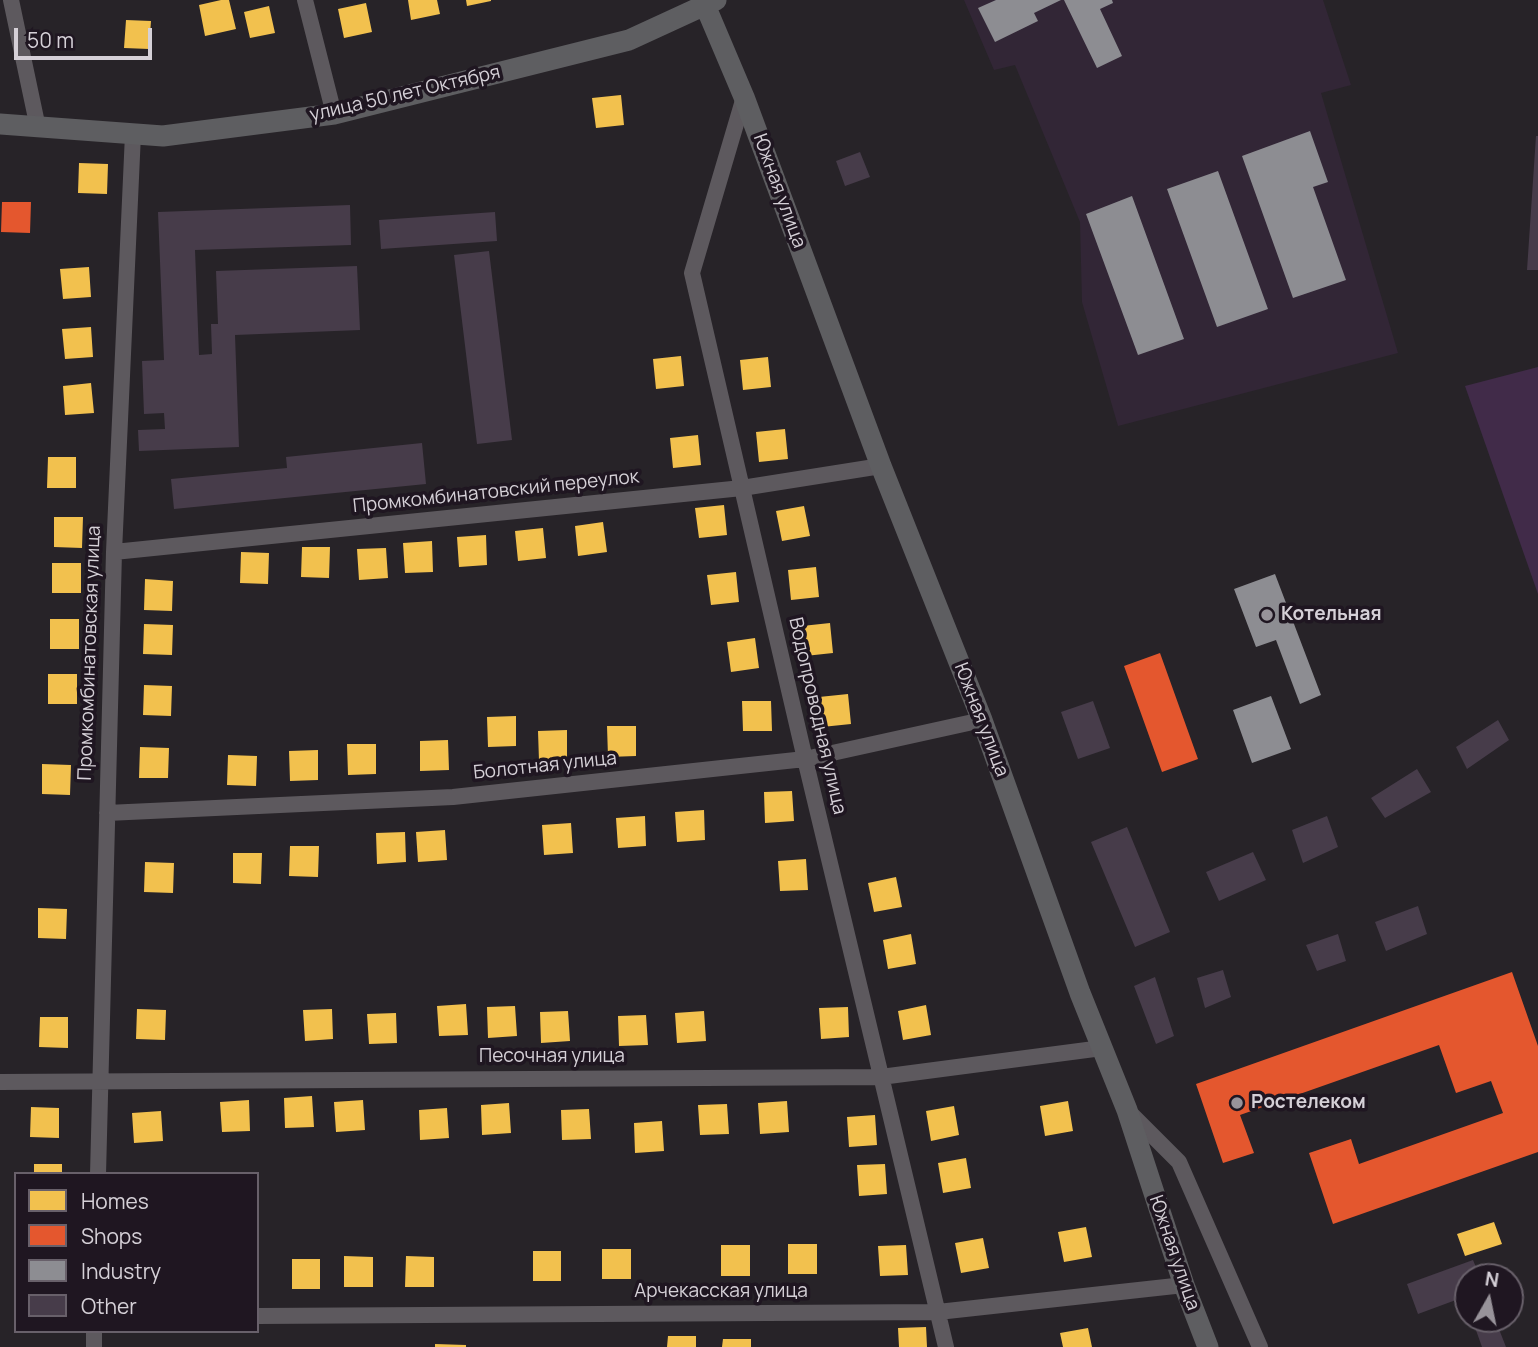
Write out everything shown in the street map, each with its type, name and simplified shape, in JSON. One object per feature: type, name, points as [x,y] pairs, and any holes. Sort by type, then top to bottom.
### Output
[{"type":"street","points":[[11,0],[38,128]]},
{"type":"street","points":[[305,0],[334,114]]},
{"type":"street","name":"улица 50 лет Октября","points":[[0,124],[163,136],[334,114],[629,40],[708,2]]},
{"type":"street","name":"Южная улица","points":[[708,2],[881,466],[982,720],[1080,993],[1127,1110],[1184,1285],[1208,1347]]},
{"type":"street","name":"Водопроводная улица","points":[[744,97],[692,273],[946,1347]]},
{"type":"street","name":"Промкомбинатовская улица","points":[[98,1172],[114,552],[133,134]]},
{"type":"street","name":"Промкомбинатовский переулок","points":[[114,552],[742,488],[881,466]]},
{"type":"street","name":"Болотная улица","points":[[107,813],[453,797],[805,759],[982,720]]},
{"type":"street","name":"Песочная улица","points":[[0,1082],[881,1077],[1102,1048]]},
{"type":"street","points":[[1127,1110],[1179,1162],[1261,1347]]},
{"type":"street","name":"Арчекасская улица","points":[[259,1316],[938,1312],[1184,1285]]},
{"type":"shaded area","points":[[964,0],[1323,0],[1351,85],[1321,93],[1398,353],[1118,426],[1082,302],[1080,222],[1015,65],[994,70]]},
{"type":"shaded area","points":[[1538,367],[1538,594],[1465,386]]},
{"type":"building: Homes","points":[[229,0],[236,29],[205,36],[199,5]]},
{"type":"building: Homes","points":[[408,0],[437,0],[440,14],[411,20]]},
{"type":"building: Homes","points":[[466,0],[491,0],[491,1],[467,6]]},
{"type":"building: Homes","points":[[366,3],[372,32],[344,38],[338,9]]},
{"type":"building: Homes","points":[[269,6],[275,33],[250,38],[244,12]]},
{"type":"building: Homes","points":[[126,20],[151,21],[149,49],[124,48]]},
{"type":"building: Homes","points":[[621,95],[624,125],[596,128],[592,98]]},
{"type":"building: Homes","points":[[79,163],[108,164],[107,194],[78,193]]},
{"type":"building: Homes","points":[[89,267],[91,297],[63,299],[60,269]]},
{"type":"building: Homes","points":[[91,327],[93,357],[65,359],[62,329]]},
{"type":"building: Homes","points":[[681,356],[684,386],[656,389],[653,359]]},
{"type":"building: Homes","points":[[768,357],[771,387],[743,390],[740,360]]},
{"type":"building: Homes","points":[[91,383],[94,413],[65,415],[63,386]]},
{"type":"building: Homes","points":[[785,429],[788,459],[759,462],[756,432]]},
{"type":"building: Homes","points":[[698,435],[701,465],[673,468],[670,438]]},
{"type":"building: Homes","points":[[48,457],[76,457],[76,488],[47,488]]},
{"type":"building: Homes","points":[[724,505],[727,535],[699,538],[695,508]]},
{"type":"building: Homes","points":[[804,506],[810,536],[782,541],[776,511]]},
{"type":"building: Homes","points":[[54,517],[83,517],[82,548],[54,547]]},
{"type":"building: Homes","points":[[603,522],[607,552],[578,556],[575,526]]},
{"type":"building: Homes","points":[[543,528],[546,558],[518,561],[515,531]]},
{"type":"building: Homes","points":[[486,535],[487,565],[459,567],[457,537]]},
{"type":"building: Homes","points":[[432,541],[433,572],[405,573],[403,543]]},
{"type":"building: Homes","points":[[302,547],[330,547],[329,578],[301,577]]},
{"type":"building: Homes","points":[[386,548],[388,578],[359,580],[357,549]]},
{"type":"building: Homes","points":[[241,552],[269,553],[268,584],[240,583]]},
{"type":"building: Homes","points":[[52,563],[81,563],[81,593],[52,593]]},
{"type":"building: Homes","points":[[816,567],[819,597],[791,600],[788,570]]},
{"type":"building: Homes","points":[[736,572],[739,602],[711,605],[707,575]]},
{"type":"building: Homes","points":[[145,579],[173,581],[172,611],[144,610]]},
{"type":"building: Homes","points":[[50,619],[79,619],[79,649],[50,649]]},
{"type":"building: Homes","points":[[830,623],[833,653],[805,656],[802,626]]},
{"type":"building: Homes","points":[[144,624],[173,625],[172,655],[143,654]]},
{"type":"building: Homes","points":[[755,638],[759,668],[731,672],[727,642]]},
{"type":"building: Homes","points":[[48,674],[77,674],[77,704],[48,704]]},
{"type":"building: Homes","points":[[144,685],[172,686],[171,716],[143,715]]},
{"type":"building: Homes","points":[[848,694],[851,724],[822,727],[819,697]]},
{"type":"building: Homes","points":[[742,701],[771,701],[772,731],[743,731]]},
{"type":"building: Homes","points":[[516,716],[516,746],[488,747],[487,717]]},
{"type":"building: Homes","points":[[607,726],[636,726],[636,756],[608,757]]},
{"type":"building: Homes","points":[[567,730],[567,760],[539,761],[538,731]]},
{"type":"building: Homes","points":[[448,740],[449,770],[420,771],[420,741]]},
{"type":"building: Homes","points":[[347,744],[376,744],[376,774],[348,775]]},
{"type":"building: Homes","points":[[140,747],[169,748],[168,778],[139,778]]},
{"type":"building: Homes","points":[[318,750],[318,780],[290,781],[289,751]]},
{"type":"building: Homes","points":[[228,755],[257,756],[256,786],[227,785]]},
{"type":"building: Homes","points":[[42,764],[71,765],[70,795],[42,794]]},
{"type":"building: Homes","points":[[792,791],[794,821],[765,823],[764,792]]},
{"type":"building: Homes","points":[[704,810],[705,840],[677,842],[675,812]]},
{"type":"building: Homes","points":[[645,816],[646,846],[618,848],[616,818]]},
{"type":"building: Homes","points":[[571,823],[573,853],[544,855],[542,825]]},
{"type":"building: Homes","points":[[445,830],[447,860],[418,862],[416,832]]},
{"type":"building: Homes","points":[[405,832],[406,862],[377,864],[376,833]]},
{"type":"building: Homes","points":[[290,846],[319,846],[318,877],[289,876]]},
{"type":"building: Homes","points":[[233,853],[262,853],[261,884],[233,883]]},
{"type":"building: Homes","points":[[806,859],[808,890],[780,891],[778,861]]},
{"type":"building: Homes","points":[[145,862],[174,863],[173,893],[144,892]]},
{"type":"building: Homes","points":[[896,877],[902,907],[874,912],[868,883]]},
{"type":"building: Homes","points":[[38,908],[67,909],[66,939],[38,938]]},
{"type":"building: Homes","points":[[911,934],[916,964],[888,969],[883,940]]},
{"type":"building: Homes","points":[[466,1004],[468,1035],[439,1036],[437,1006]]},
{"type":"building: Homes","points":[[926,1005],[931,1035],[903,1040],[898,1011]]},
{"type":"building: Homes","points":[[515,1006],[517,1036],[488,1038],[487,1007]]},
{"type":"building: Homes","points":[[848,1007],[849,1037],[821,1039],[819,1008]]},
{"type":"building: Homes","points":[[137,1009],[166,1010],[165,1040],[136,1039]]},
{"type":"building: Homes","points":[[332,1009],[333,1039],[305,1041],[303,1010]]},
{"type":"building: Homes","points":[[568,1011],[570,1041],[541,1043],[540,1012]]},
{"type":"building: Homes","points":[[704,1011],[706,1041],[677,1043],[675,1013]]},
{"type":"building: Homes","points":[[396,1013],[397,1043],[369,1044],[367,1014]]},
{"type":"building: Homes","points":[[646,1015],[648,1045],[619,1046],[618,1016]]},
{"type":"building: Homes","points":[[40,1017],[68,1017],[68,1048],[39,1047]]},
{"type":"building: Homes","points":[[312,1096],[314,1127],[285,1128],[284,1098]]},
{"type":"building: Homes","points":[[249,1100],[250,1131],[222,1132],[220,1102]]},
{"type":"building: Homes","points":[[363,1100],[365,1130],[336,1132],[334,1102]]},
{"type":"building: Homes","points":[[787,1101],[789,1132],[760,1134],[758,1103]]},
{"type":"building: Homes","points":[[1068,1101],[1073,1131],[1045,1136],[1040,1106]]},
{"type":"building: Homes","points":[[509,1103],[511,1133],[482,1135],[481,1105]]},
{"type":"building: Homes","points":[[727,1104],[729,1134],[700,1135],[698,1105]]},
{"type":"building: Homes","points":[[954,1106],[959,1135],[931,1141],[926,1111]]},
{"type":"building: Homes","points":[[31,1107],[59,1108],[59,1138],[30,1137]]},
{"type":"building: Homes","points":[[447,1108],[449,1138],[420,1140],[419,1110]]},
{"type":"building: Homes","points":[[589,1109],[591,1139],[562,1140],[561,1110]]},
{"type":"building: Homes","points":[[161,1111],[163,1141],[134,1143],[132,1113]]},
{"type":"building: Homes","points":[[875,1115],[877,1145],[849,1147],[847,1117]]},
{"type":"building: Homes","points":[[662,1121],[664,1151],[635,1153],[634,1123]]},
{"type":"building: Homes","points":[[966,1158],[971,1188],[943,1193],[938,1163]]},
{"type":"building: Homes","points":[[34,1164],[62,1164],[62,1172],[34,1172]]},
{"type":"building: Homes","points":[[885,1164],[887,1194],[859,1196],[857,1165]]},
{"type":"building: Homes","points":[[1494,1222],[1502,1244],[1465,1256],[1457,1234]]},
{"type":"building: Homes","points":[[1086,1227],[1092,1257],[1064,1262],[1058,1232]]},
{"type":"building: Homes","points":[[983,1238],[989,1268],[961,1273],[955,1243]]},
{"type":"building: Homes","points":[[788,1244],[817,1244],[817,1274],[788,1274]]},
{"type":"building: Homes","points":[[721,1245],[750,1245],[750,1276],[721,1276]]},
{"type":"building: Homes","points":[[906,1245],[908,1275],[880,1276],[878,1246]]},
{"type":"building: Homes","points":[[602,1249],[631,1249],[631,1279],[602,1279]]},
{"type":"building: Homes","points":[[533,1251],[561,1251],[561,1281],[533,1281]]},
{"type":"building: Homes","points":[[344,1256],[373,1257],[373,1287],[344,1287]]},
{"type":"building: Homes","points":[[406,1256],[434,1257],[434,1287],[405,1287]]},
{"type":"building: Homes","points":[[292,1259],[320,1259],[320,1289],[292,1289]]},
{"type":"building: Homes","points":[[926,1327],[927,1347],[899,1347],[898,1328]]},
{"type":"building: Homes","points":[[1088,1328],[1092,1347],[1063,1347],[1060,1333]]},
{"type":"building: Homes","points":[[668,1336],[696,1336],[696,1347],[667,1347]]},
{"type":"building: Homes","points":[[723,1339],[751,1339],[751,1347],[722,1347]]},
{"type":"building: Homes","points":[[435,1344],[466,1345],[466,1347],[435,1347]]},
{"type":"building: Shops","points":[[2,202],[31,202],[30,233],[1,232]]},
{"type":"building: Shops","points":[[1160,653],[1198,759],[1162,772],[1124,666]]},
{"type":"building: Shops","name":"Ростелеком","points":[[1512,972],[1538,1046],[1538,1152],[1333,1224],[1309,1153],[1351,1139],[1359,1164],[1503,1113],[1491,1081],[1456,1093],[1439,1045],[1240,1115],[1254,1153],[1223,1163],[1196,1084]]},
{"type":"building: Industry","points":[[996,0],[1061,0],[1034,13],[1038,21],[995,42],[978,8]]},
{"type":"building: Industry","points":[[1064,0],[1112,0],[1113,3],[1100,9],[1122,56],[1097,68]]},
{"type":"building: Industry","points":[[1310,131],[1328,182],[1313,187],[1346,280],[1293,298],[1242,156]]},
{"type":"building: Industry","points":[[1218,171],[1268,309],[1217,327],[1167,189]]},
{"type":"building: Industry","points":[[1132,196],[1184,339],[1138,355],[1086,214]]},
{"type":"building: Industry","name":"Котельная","points":[[1275,574],[1321,695],[1300,704],[1276,640],[1256,647],[1234,589]]},
{"type":"building: Industry","points":[[1271,696],[1291,749],[1252,763],[1233,710]]},
{"type":"building: Other","points":[[1536,136],[1538,270],[1527,270]]},
{"type":"building: Other","points":[[860,152],[870,177],[845,186],[836,161]]},
{"type":"building: Other","points":[[350,205],[351,245],[195,250],[199,355],[212,354],[211,324],[218,324],[216,271],[357,266],[360,330],[235,335],[239,447],[139,451],[138,430],[165,429],[164,413],[144,414],[142,361],[164,360],[158,212]]},
{"type":"building: Other","points":[[495,212],[497,241],[381,249],[379,220]]},
{"type":"building: Other","points":[[489,251],[512,440],[477,444],[454,255]]},
{"type":"building: Other","points":[[422,443],[426,484],[174,509],[171,479],[287,468],[286,457]]},
{"type":"building: Other","points":[[1093,701],[1110,748],[1078,759],[1061,712]]},
{"type":"building: Other","points":[[1498,720],[1509,740],[1467,769],[1456,747]]},
{"type":"building: Other","points":[[1417,769],[1431,792],[1385,818],[1371,798]]},
{"type":"building: Other","points":[[1327,816],[1338,847],[1303,863],[1292,830]]},
{"type":"building: Other","points":[[1127,827],[1170,932],[1135,947],[1091,842]]},
{"type":"building: Other","points":[[1253,852],[1266,880],[1219,901],[1206,872]]},
{"type":"building: Other","points":[[1418,906],[1427,934],[1386,951],[1375,922]]},
{"type":"building: Other","points":[[1338,934],[1346,961],[1317,971],[1306,945]]},
{"type":"building: Other","points":[[1223,970],[1231,997],[1205,1008],[1197,978]]},
{"type":"building: Other","points":[[1155,977],[1174,1036],[1156,1044],[1134,986]]},
{"type":"building: Other","points":[[1454,1267],[1454,1301],[1418,1314],[1407,1284]]},
{"type":"building: Other","points":[[1477,1333],[1500,1333],[1506,1347],[1482,1347]]},
{"type":"place","name":"Котельная","points":[[1267,615]]},
{"type":"place","name":"Ростелеком","points":[[1237,1103]]}]
